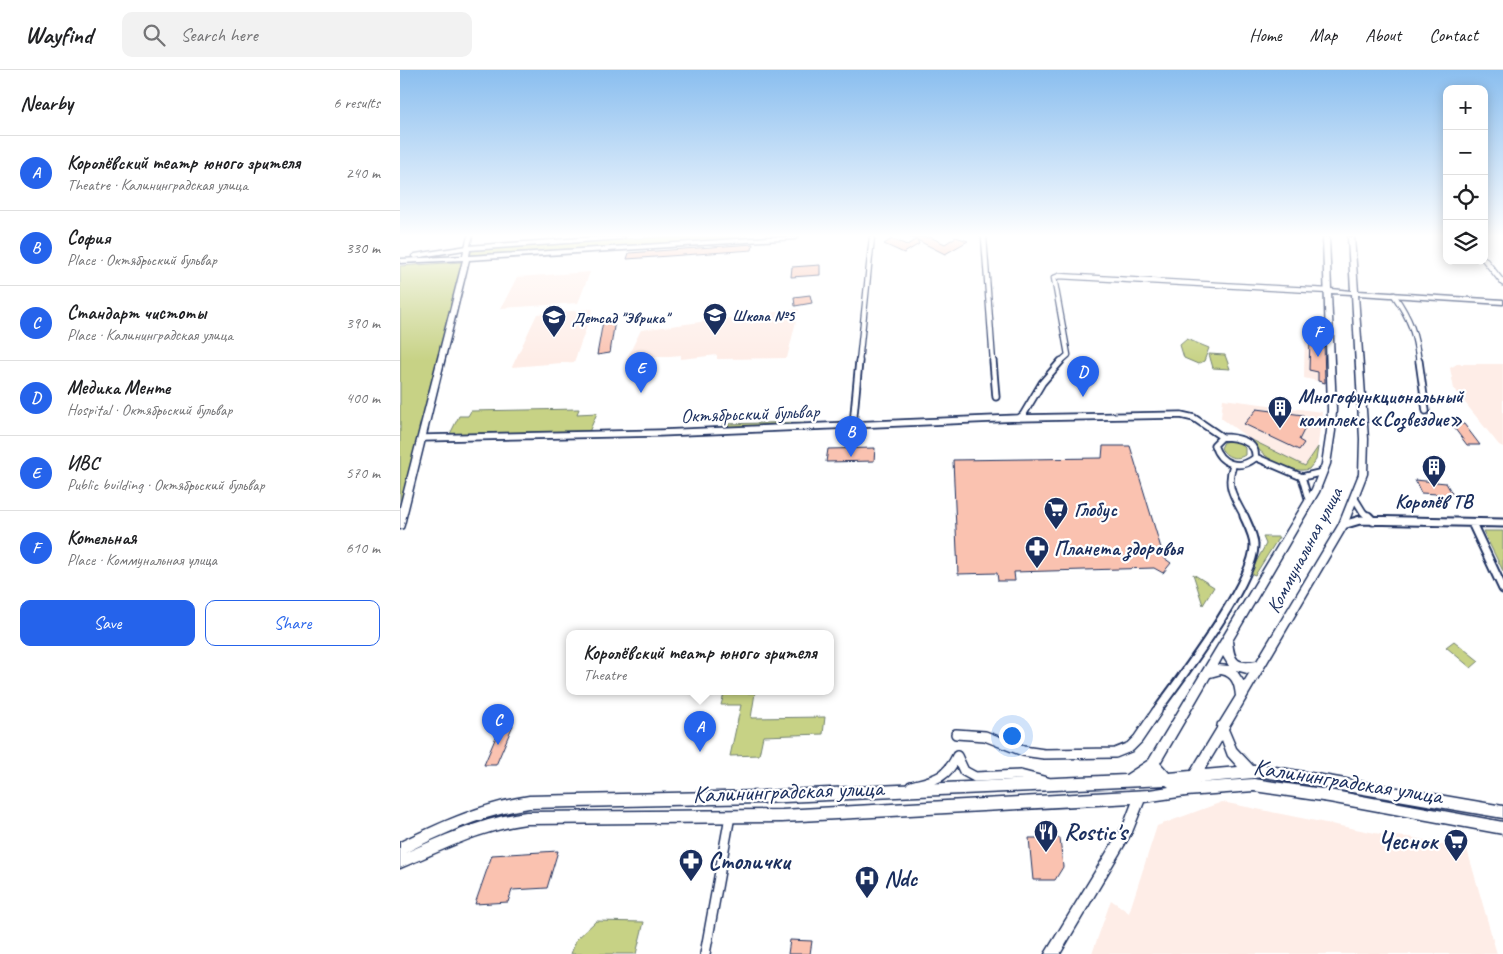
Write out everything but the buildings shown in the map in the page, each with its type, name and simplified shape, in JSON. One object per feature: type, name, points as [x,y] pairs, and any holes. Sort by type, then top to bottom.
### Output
[{"type":"main road","points":[[400,525],[461,278]]},
{"type":"main road","name":"Коммунальная улица","points":[[1153,764],[1227,641],[1258,584],[1309,502],[1323,472],[1331,431],[1328,278]]},
{"type":"main road","name":"Коммунальная улица","points":[[1193,777],[1343,525],[1364,474],[1364,439],[1353,278]]},
{"type":"main road","points":[[1329,291],[1503,302]]},
{"type":"main road","points":[[1227,641],[1228,655],[1234,664],[1247,668],[1260,666]]},
{"type":"main road","points":[[1206,674],[1214,670],[1223,669],[1231,671],[1238,678],[1241,685],[1241,698]]},
{"type":"main road","points":[[1222,727],[1232,752],[1250,772]]},
{"type":"main road","points":[[1153,764],[1167,779],[1186,790],[1193,777]]},
{"type":"main road","name":"Калининградская улица","points":[[1128,780],[1153,764]]},
{"type":"main road","name":"Калининградская улица","points":[[400,848],[483,812],[515,804],[733,798],[1167,779],[1250,772],[1285,774],[1503,812]]},
{"type":"main road","name":"Калининградская улица","points":[[400,862],[478,827],[509,819],[568,816],[782,816],[1141,796],[1244,785],[1270,786],[1503,828]]},
{"type":"main road","points":[[1052,954],[1128,828],[1141,796]]},
{"type":"main road","points":[[730,816],[733,798]]},
{"type":"street","points":[[853,425],[868,278]]},
{"type":"street","points":[[987,278],[996,397]]},
{"type":"street","points":[[1018,418],[1023,415],[1043,380],[1055,365],[1068,355],[1054,278]]},
{"type":"street","points":[[1103,278],[1329,291]]},
{"type":"street","points":[[1394,295],[1408,316],[1415,336],[1426,410]]},
{"type":"street","name":"Октябрьский бульвар","points":[[423,438],[666,433],[1018,418],[1180,415],[1194,418],[1222,437]]},
{"type":"street","points":[[1222,437],[1236,438],[1244,441],[1254,451],[1255,457],[1253,461],[1245,465],[1233,465],[1219,457],[1215,452],[1214,445],[1222,437]]},
{"type":"street","name":"Коммунальная улица","points":[[1255,457],[1302,477],[1323,472]]},
{"type":"street","points":[[956,734],[985,736],[1023,751],[1044,754],[1115,753],[1130,747],[1219,620],[1253,560],[1254,545],[1230,486],[1229,476],[1233,465]]},
{"type":"street","name":"Коммунальная улица","points":[[1302,477],[1309,502]]},
{"type":"street","points":[[1355,499],[1363,512],[1373,520]]},
{"type":"street","points":[[1343,525],[1351,521],[1373,520],[1503,523]]},
{"type":"street","points":[[1472,522],[1503,589]]},
{"type":"street","name":"Калининградская улица","points":[[900,790],[945,776],[951,770],[957,756],[964,771],[975,776],[1020,775],[1053,784]]},
{"type":"street","points":[[705,954],[730,816]]},
{"type":"shaded area","points":[[516,278],[588,278],[578,303],[501,308]]},
{"type":"shaded area","name":"Детсад \"Эврика\"","points":[[593,309],[574,362],[512,367],[537,314]]},
{"type":"shaded area","name":"Школа №5","points":[[799,309],[787,358],[717,359],[717,355],[681,359],[681,355],[626,360],[641,330]]},
{"type":"shaded area","points":[[1305,330],[1325,334],[1326,383],[1304,378]]},
{"type":"shaded area","points":[[1457,364],[1503,364],[1503,447],[1499,445],[1454,389],[1450,368]]},
{"type":"shaded area","points":[[1223,399],[1322,412],[1316,460],[1313,465],[1306,470],[1295,470],[1267,458],[1251,440],[1221,418]]},
{"type":"shaded area","points":[[1222,802],[1390,836],[1409,837],[1467,849],[1497,954],[1092,954],[1111,900],[1129,913],[1157,826]]},
{"type":"green space","points":[[400,278],[458,278],[400,509]]},
{"type":"green space","points":[[1187,339],[1209,348],[1204,361],[1198,364],[1184,358],[1180,345]]},
{"type":"green space","points":[[1209,354],[1225,355],[1230,369],[1213,368]]},
{"type":"green space","points":[[579,409],[577,414],[597,413],[589,432],[450,434],[459,416],[468,416],[471,411]]},
{"type":"green space","points":[[804,422],[804,426],[724,430],[723,424]]},
{"type":"green space","points":[[1252,440],[1305,466],[1318,447],[1316,460],[1309,469],[1302,470],[1285,467],[1261,452]]},
{"type":"green space","points":[[1233,441],[1241,444],[1245,448],[1245,455],[1238,458],[1228,456],[1221,448],[1224,442]]},
{"type":"green space","points":[[1483,531],[1503,531],[1503,571]]},
{"type":"green space","points":[[1263,537],[1279,537],[1255,575],[1250,573],[1266,544]]},
{"type":"green space","points":[[1193,574],[1214,587],[1203,605]]},
{"type":"green space","points":[[1454,641],[1479,661],[1471,668],[1446,647]]},
{"type":"green space","points":[[724,695],[755,695],[751,718],[825,717],[823,734],[763,736],[759,755],[730,756],[741,705],[721,705]]},
{"type":"green space","points":[[596,921],[644,922],[636,954],[571,954],[576,940]]},
{"type":"place","name":"Школа №5","points":[[715,336]]},
{"type":"place","name":"Детсад \"Эврика\"","points":[[554,338]]},
{"type":"place","name":"Котельная","points":[[1318,357]]},
{"type":"place","name":"ИВС","points":[[641,393]]},
{"type":"place","name":"Медика Менте","points":[[1083,397]]},
{"type":"place","name":"Многофункциональный комплекс «Созвездие»","points":[[1280,429]]},
{"type":"place","name":"София","points":[[851,457]]},
{"type":"place","name":"Королёв ТВ","points":[[1434,488]]},
{"type":"place","name":"Глобус","points":[[1056,530]]},
{"type":"place","name":"Планета здоровья","points":[[1037,569]]},
{"type":"place","name":"Стандарт чистоты","points":[[498,745]]},
{"type":"place","name":"Королёвский театр юного зрителя","points":[[700,752]]},
{"type":"place","name":"Rostic's","points":[[1046,853]]},
{"type":"place","name":"Чеснок","points":[[1456,862]]},
{"type":"place","name":"Столички","points":[[691,882]]},
{"type":"place","name":"Ndc","points":[[867,899]]}]
